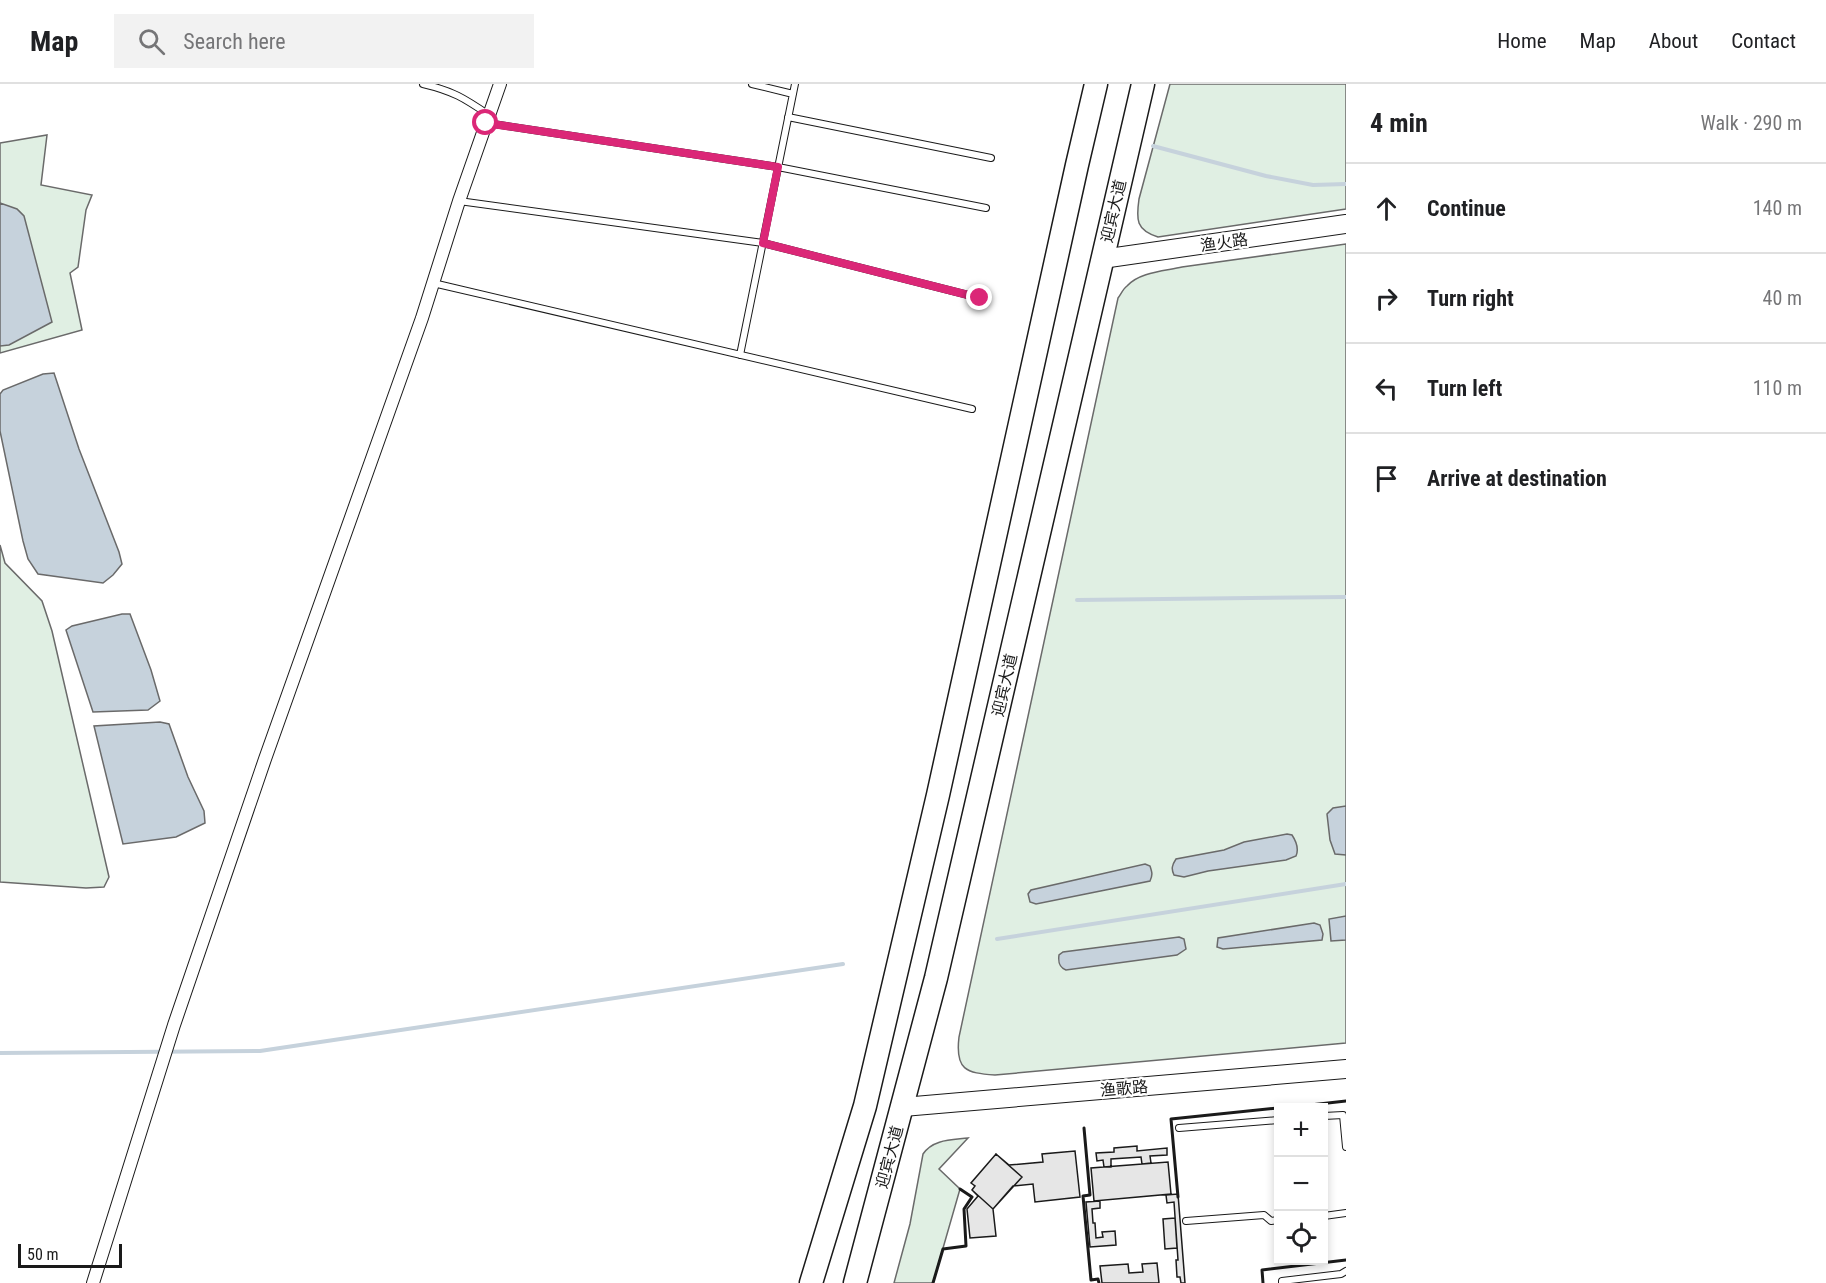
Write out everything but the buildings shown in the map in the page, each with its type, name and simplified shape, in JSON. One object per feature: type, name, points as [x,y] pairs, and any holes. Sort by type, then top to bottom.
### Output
[{"type":"highway","points":[[811,1283],[865,1106],[938,795],[1096,84]]},
{"type":"highway","name":"迎宾大道","points":[[855,1283],[936,978],[1143,84]]},
{"type":"street","points":[[93,1283],[174,1025],[433,283],[500,84]]},
{"type":"street","name":"渔火路","points":[[1102,259],[1346,224]]},
{"type":"street","name":"渔歌路","points":[[903,1107],[1346,1069]]},
{"type":"lane","points":[[423,84],[459,95],[487,119],[778,167],[986,208]]},
{"type":"lane","points":[[752,84],[793,94]]},
{"type":"lane","points":[[740,355],[795,84]]},
{"type":"lane","points":[[788,117],[991,158]]},
{"type":"lane","points":[[459,201],[763,243],[980,298]]},
{"type":"lane","points":[[433,283],[972,409]]},
{"type":"lane","points":[[1328,1116],[1342,1115],[1346,1147]]},
{"type":"lane","points":[[1179,1128],[1274,1120]]},
{"type":"lane","points":[[1328,1215],[1346,1213]]},
{"type":"lane","points":[[1186,1221],[1264,1215],[1271,1221],[1274,1221]]},
{"type":"lane","points":[[1282,1283],[1281,1281],[1341,1274],[1346,1271]]},
{"type":"green space","points":[[1170,84],[1346,84],[1346,209],[1158,237],[1145,231],[1138,218],[1139,199]]},
{"type":"green space","points":[[47,135],[41,185],[92,195],[86,210],[78,267],[70,273],[82,330],[0,353],[0,143]]},
{"type":"green space","points":[[1346,244],[1346,1043],[995,1075],[970,1071],[961,1063],[959,1057],[959,1037],[1118,298],[1132,281],[1153,273]]},
{"type":"green space","points":[[0,545],[5,563],[42,601],[52,631],[109,877],[104,887],[86,888],[0,882]]},
{"type":"green space","points":[[968,1138],[939,1169],[960,1189],[933,1283],[894,1283],[910,1224],[923,1154],[937,1143]]},
{"type":"shaded area","points":[[0,203],[17,209],[24,216],[52,322],[9,345],[0,346]]},
{"type":"shaded area","points":[[54,373],[79,449],[122,564],[103,583],[38,574],[28,559],[23,541],[0,431],[0,394],[3,390],[43,374]]},
{"type":"shaded area","points":[[130,614],[160,701],[148,710],[93,712],[66,630],[72,626]]},
{"type":"shaded area","points":[[160,722],[169,724],[188,777],[204,811],[205,823],[176,837],[123,844],[94,726]]},
{"type":"shaded area","points":[[1346,806],[1346,855],[1335,854],[1330,840],[1327,814],[1333,808]]},
{"type":"shaded area","points":[[1287,834],[1292,835],[1297,851],[1296,856],[1286,860],[1208,871],[1184,877],[1173,873],[1172,867],[1176,859]]},
{"type":"shaded area","points":[[1145,864],[1150,866],[1152,875],[1150,881],[1036,904],[1030,902],[1028,894],[1031,890]]},
{"type":"shaded area","points":[[1346,916],[1346,940],[1331,941],[1329,919]]},
{"type":"shaded area","points":[[1314,923],[1320,925],[1322,940],[1223,949],[1217,947],[1218,938]]},
{"type":"shaded area","points":[[1179,937],[1184,939],[1186,949],[1177,955],[1066,970],[1059,962],[1059,955],[1063,952]]},
{"type":"waterway","points":[[1153,146],[1266,176],[1313,185],[1346,184]]},
{"type":"waterway","points":[[1077,600],[1346,597]]},
{"type":"waterway","points":[[997,939],[1346,884]]},
{"type":"waterway","points":[[0,1053],[260,1051],[843,964]]},
{"type":"wall","points":[[1328,1103],[1346,1101]]},
{"type":"wall","points":[[1178,1197],[1171,1119],[1274,1108]]},
{"type":"wall","points":[[1084,1128],[1090,1195],[1083,1196],[1091,1280],[1098,1279],[1099,1283]]},
{"type":"wall","points":[[933,1283],[943,1249],[966,1246],[964,1209],[972,1197],[960,1189]]},
{"type":"wall","points":[[1263,1283],[1262,1270],[1346,1260]]},
{"type":"route","points":[[486,123],[778,167],[763,243],[980,298]]}]
